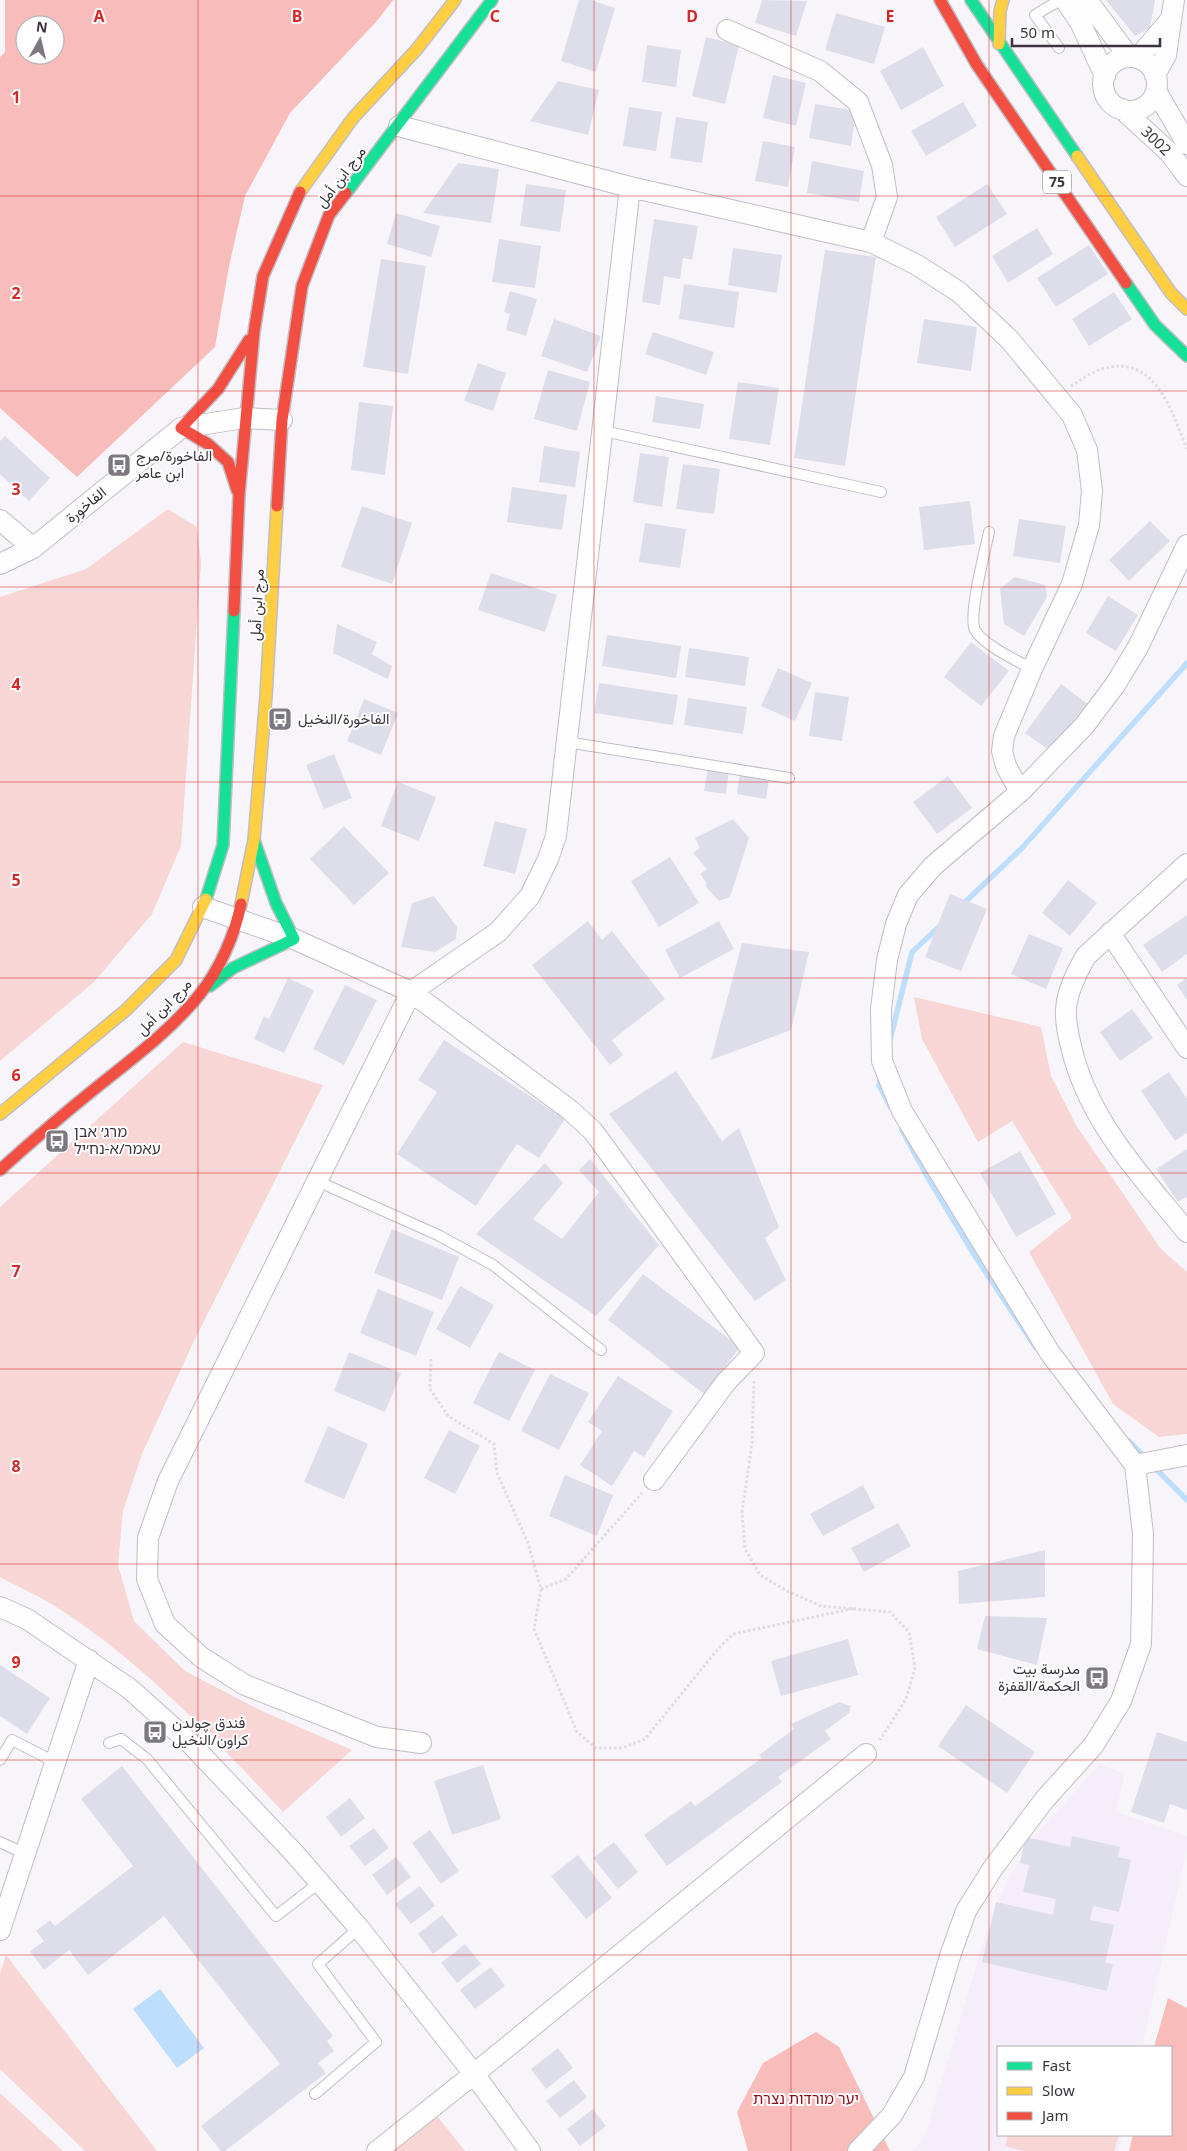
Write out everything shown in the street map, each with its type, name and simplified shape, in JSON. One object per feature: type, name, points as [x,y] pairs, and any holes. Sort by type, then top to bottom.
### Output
[{"type":"main road","name":"مرج ابن أمل","points":[[0,1114],[126,1010],[176,960],[203,907],[223,845],[244,418],[263,276],[296,197],[353,118],[417,49],[455,0]]},
{"type":"main road","name":"مرج ابن أمل","points":[[0,1170],[45,1129],[153,1042],[201,993],[224,954],[238,920],[254,840],[266,696],[282,420],[302,286],[329,215],[399,126],[492,0]]},
{"type":"main road","name":"75","points":[[971,0],[999,44],[1171,293],[1187,309]]},
{"type":"main road","points":[[999,44],[1000,10],[1003,0]]},
{"type":"main road","name":"75","points":[[939,1],[976,65],[1155,325],[1187,356]]},
{"type":"main road","points":[[239,495],[228,462],[208,444],[181,428],[218,389],[254,332]]},
{"type":"main road","points":[[201,993],[234,968],[294,939],[276,903],[254,840]]},
{"type":"street","points":[[1065,0],[1080,22],[1104,76],[1105,92],[1115,106],[1122,109],[1139,109],[1152,99],[1166,55],[1173,9]]},
{"type":"street","points":[[1087,0],[1134,58]]},
{"type":"street","points":[[1134,58],[1173,9]]},
{"type":"street","points":[[727,30],[820,71],[858,102],[882,166],[887,197],[871,242]]},
{"type":"street","points":[[1104,76],[1114,62],[1134,58],[1146,62],[1156,83]]},
{"type":"street","name":"3002","points":[[1156,83],[1187,144]]},
{"type":"street","name":"3002","points":[[1122,109],[1170,153],[1187,176]]},
{"type":"street","points":[[399,126],[630,187],[871,242],[917,265],[959,292],[1009,339],[1072,415],[1087,450],[1092,492],[1089,525],[1072,584],[1032,669],[1004,736],[1002,751],[1006,766],[1020,792]]},
{"type":"street","points":[[421,1744],[376,1737],[245,1685],[201,1657],[165,1624],[147,1579],[148,1538],[168,1481],[411,992],[498,932],[530,896],[548,859],[556,836],[604,431],[630,187]]},
{"type":"street","points":[[181,428],[244,418],[282,420]]},
{"type":"street","name":"الفاخورة","points":[[0,564],[33,548],[181,428]]},
{"type":"street","points":[[0,520],[33,548]]},
{"type":"street","points":[[858,2151],[892,2115],[914,2077],[951,1953],[966,1912],[993,1868],[1045,1799],[1092,1746],[1121,1700],[1141,1644],[1143,1534],[1134,1465],[1050,1353],[902,1111],[882,1061],[881,1009],[887,960],[896,924],[908,895],[933,866],[1020,792],[1084,726],[1115,685],[1138,647],[1187,545]]},
{"type":"street","points":[[1187,864],[1086,956],[1075,976],[1066,1009],[1069,1040],[1082,1086],[1116,1146],[1187,1232]]},
{"type":"street","points":[[203,907],[294,939],[411,992],[570,1110],[593,1131],[754,1353],[726,1382],[654,1480]]},
{"type":"street","points":[[1110,933],[1187,1048]]},
{"type":"street","points":[[1134,1465],[1187,1455]]},
{"type":"street","points":[[0,1607],[26,1619],[130,1689],[189,1742],[320,1883],[359,1928],[474,2074],[530,2151]]},
{"type":"street","points":[[0,1930],[89,1660]]},
{"type":"street","points":[[377,2151],[866,1754]]},
{"type":"lane","points":[[1059,48],[1035,15],[1060,0]]},
{"type":"lane","points":[[604,431],[881,492]]},
{"type":"lane","points":[[989,532],[973,614],[976,630],[990,645],[1032,669]]},
{"type":"lane","points":[[567,742],[789,778]]},
{"type":"lane","points":[[317,1181],[438,1235],[493,1264],[601,1350]]},
{"type":"lane","points":[[109,1743],[121,1739],[148,1759],[276,1916],[320,1883]]},
{"type":"lane","points":[[0,1760],[12,1740],[55,1762]]},
{"type":"lane","points":[[0,1842],[25,1854]]},
{"type":"lane","points":[[316,2094],[376,2042],[318,1964],[359,1928]]},
{"type":"path","points":[[1055,394],[1101,370],[1125,367],[1138,371],[1151,378],[1163,392],[1187,449]]},
{"type":"path","points":[[754,1353],[752,1442],[742,1513],[745,1549],[760,1575],[788,1591],[821,1606],[890,1612],[909,1632],[914,1668],[906,1699],[885,1734],[866,1754]]},
{"type":"path","points":[[431,1359],[430,1389],[448,1416],[494,1444],[497,1473],[528,1543],[541,1589],[534,1629],[577,1732],[596,1748],[622,1748],[645,1739],[717,1650],[733,1634],[856,1608]]},
{"type":"path","points":[[541,1589],[566,1579],[654,1480]]},
{"type":"shaded area","points":[[168,509],[197,527],[201,563],[181,846],[152,914],[94,982],[0,1061],[0,597],[86,569]]},
{"type":"shaded area","points":[[914,997],[1041,1027],[1051,1076],[1076,1125],[1161,1249],[1187,1272],[1187,1434],[1159,1437],[1113,1404],[1029,1252],[1072,1218],[1012,1121],[978,1142],[922,1039]]},
{"type":"shaded area","points":[[183,1042],[323,1085],[193,1343],[142,1454],[123,1511],[118,1565],[134,1621],[185,1671],[262,1711],[352,1750],[283,1812],[178,1704],[122,1654],[54,1605],[0,1577],[0,1207]]},
{"type":"shaded area","points":[[1100,1764],[1125,1774],[1116,1812],[1187,1836],[1187,1850],[1142,2046],[997,2046],[997,2136],[1122,2136],[1118,2151],[912,2151],[925,2136],[987,1930],[1008,1879],[1040,1830]]},
{"type":"shaded area","points":[[6,1955],[157,2151],[85,2151],[0,2069],[0,1974]]},
{"type":"shaded area","points":[[0,2093],[63,2151],[0,2151]]},
{"type":"shaded area","points":[[434,2112],[465,2151],[382,2151]]},
{"type":"shaded area","points":[[1008,2136],[1119,2136],[1114,2151],[1024,2151],[1005,2146]]},
{"type":"green space","points":[[5,0],[393,0],[377,21],[290,113],[245,196],[229,266],[215,347],[77,477],[0,408],[0,57],[5,52]]},
{"type":"green space","points":[[1168,1998],[1187,2008],[1187,2151],[1129,2151],[1133,2136],[1172,2136],[1172,2046],[1154,2046]]},
{"type":"green space","name":"יער מורדות נצרת","points":[[816,2032],[839,2047],[890,2151],[748,2151],[737,2112],[763,2063]]},
{"type":"water","points":[[160,1989],[204,2048],[177,2068],[133,2009]]},
{"type":"building","points":[[579,0],[591,0],[615,8],[596,72],[561,61]]},
{"type":"building","points":[[762,0],[807,1],[796,36],[755,23]]},
{"type":"building","points":[[1106,0],[1155,0],[1150,28],[1135,36]]},
{"type":"building","points":[[836,13],[885,27],[874,64],[825,50]]},
{"type":"building","points":[[706,37],[739,45],[725,104],[692,96]]},
{"type":"building","points":[[647,45],[681,50],[676,87],[642,82]]},
{"type":"building","points":[[923,47],[944,86],[901,110],[880,71]]},
{"type":"building","points":[[773,75],[806,83],[796,126],[763,118]]},
{"type":"building","points":[[558,81],[599,90],[588,135],[530,121]]},
{"type":"building","points":[[963,102],[977,126],[926,156],[911,131]]},
{"type":"building","points":[[815,104],[856,111],[851,146],[809,138]]},
{"type":"building","points":[[629,107],[662,112],[656,151],[623,146]]},
{"type":"building","points":[[676,117],[708,122],[702,163],[670,158]]},
{"type":"building","points":[[763,141],[795,147],[788,187],[755,181]]},
{"type":"building","points":[[812,161],[864,171],[859,202],[807,193]]},
{"type":"building","points":[[458,163],[499,169],[491,223],[423,213]]},
{"type":"building","points":[[526,184],[566,190],[560,232],[520,226]]},
{"type":"building","points":[[987,184],[1007,214],[955,247],[936,217]]},
{"type":"building","points":[[396,213],[440,226],[431,257],[387,244]]},
{"type":"building","points":[[654,219],[698,226],[692,260],[683,258],[680,279],[664,276],[660,305],[642,302]]},
{"type":"building","points":[[1037,228],[1053,254],[1008,283],[992,256]]},
{"type":"building","points":[[499,239],[541,246],[535,288],[492,282]]},
{"type":"building","points":[[1089,245],[1108,274],[1056,307],[1037,278]]},
{"type":"building","points":[[733,248],[782,255],[777,293],[728,285]]},
{"type":"building","points":[[825,250],[876,257],[845,466],[794,458]]},
{"type":"building","points":[[381,259],[426,266],[408,374],[363,367]]},
{"type":"building","points":[[684,284],[739,292],[734,328],[679,319]]},
{"type":"building","points":[[510,291],[537,299],[526,336],[506,330],[510,314],[504,312]]},
{"type":"building","points":[[1114,292],[1132,319],[1089,346],[1072,319]]},
{"type":"building","points":[[554,319],[601,336],[587,372],[541,356]]},
{"type":"building","points":[[924,319],[977,327],[971,371],[917,363]]},
{"type":"building","points":[[653,332],[714,352],[706,375],[645,354]]},
{"type":"building","points":[[478,363],[506,373],[493,411],[464,401]]},
{"type":"building","points":[[548,370],[590,382],[577,431],[534,419]]},
{"type":"building","points":[[738,382],[779,388],[770,445],[729,439]]},
{"type":"building","points":[[656,396],[704,404],[700,429],[652,422]]},
{"type":"building","points":[[359,402],[393,406],[385,475],[351,470]]},
{"type":"building","points":[[5,436],[50,478],[29,501],[0,474],[0,441]]},
{"type":"building","points":[[544,446],[580,452],[575,487],[539,482]]},
{"type":"building","points":[[640,453],[669,457],[662,507],[633,502]]},
{"type":"building","points":[[683,464],[720,469],[714,514],[676,509]]},
{"type":"building","points":[[512,487],[567,495],[562,530],[507,522]]},
{"type":"building","points":[[970,501],[975,544],[924,550],[919,507]]},
{"type":"building","points":[[362,506],[412,523],[392,584],[341,567]]},
{"type":"building","points":[[1019,519],[1066,526],[1060,563],[1013,556]]},
{"type":"building","points":[[1150,521],[1170,541],[1129,581],[1109,560]]},
{"type":"building","points":[[645,523],[686,529],[680,568],[639,562]]},
{"type":"building","points":[[491,573],[557,595],[545,632],[478,610]]},
{"type":"building","points":[[1015,577],[1045,585],[1047,597],[1024,636],[1004,624],[1000,589]]},
{"type":"building","points":[[1108,596],[1138,615],[1116,651],[1086,633]]},
{"type":"building","points":[[337,624],[377,642],[372,654],[392,666],[388,679],[333,653]]},
{"type":"building","points":[[607,635],[681,646],[676,678],[602,666]]},
{"type":"building","points":[[971,642],[1009,671],[981,706],[944,677]]},
{"type":"building","points":[[689,648],[749,657],[745,686],[685,677]]},
{"type":"building","points":[[778,668],[812,683],[795,721],[761,706]]},
{"type":"building","points":[[599,683],[678,695],[673,725],[594,713]]},
{"type":"building","points":[[1061,684],[1089,705],[1053,753],[1025,733]]},
{"type":"building","points":[[815,692],[849,697],[842,741],[809,736]]},
{"type":"building","points":[[688,698],[747,707],[743,734],[684,725]]},
{"type":"building","points":[[364,699],[398,713],[381,755],[347,741]]},
{"type":"building","points":[[334,754],[352,798],[324,809],[306,765]]},
{"type":"building","points":[[708,767],[729,770],[726,794],[704,791]]},
{"type":"building","points":[[740,771],[770,775],[766,799],[737,794]]},
{"type":"building","points":[[948,776],[972,808],[937,834],[913,802]]},
{"type":"building","points":[[398,782],[436,797],[419,841],[381,826]]},
{"type":"building","points":[[733,819],[749,838],[730,897],[719,901],[706,887],[706,882],[700,874],[707,869],[693,853],[700,848],[695,838]]},
{"type":"building","points":[[495,821],[527,829],[515,874],[483,866]]},
{"type":"building","points":[[344,826],[389,873],[354,905],[310,859]]},
{"type":"building","points":[[670,857],[699,903],[659,927],[631,881]]},
{"type":"building","points":[[1068,880],[1097,903],[1070,936],[1042,913]]},
{"type":"building","points":[[950,894],[987,909],[961,971],[925,957]]},
{"type":"building","points":[[434,896],[457,927],[456,939],[435,952],[401,947],[412,903]]},
{"type":"building","points":[[1187,915],[1187,954],[1162,972],[1143,945]]},
{"type":"building","points":[[588,921],[602,940],[612,931],[665,999],[612,1040],[623,1055],[610,1065],[532,965]]},
{"type":"building","points":[[719,921],[734,949],[680,978],[665,950]]},
{"type":"building","points":[[1029,934],[1063,948],[1046,989],[1011,974]]},
{"type":"building","points":[[742,943],[809,952],[791,1030],[711,1060]]},
{"type":"building","points":[[288,978],[314,990],[284,1053],[254,1039],[264,1016],[269,1019]]},
{"type":"building","points":[[1187,978],[1187,1000],[1177,985]]},
{"type":"building","points":[[345,985],[377,1000],[344,1065],[313,1049]]},
{"type":"building","points":[[1132,1009],[1153,1038],[1120,1061],[1100,1032]]},
{"type":"building","points":[[444,1040],[565,1119],[539,1158],[517,1144],[476,1206],[397,1154],[437,1092],[418,1080]]},
{"type":"building","points":[[676,1071],[722,1141],[739,1128],[779,1227],[765,1238],[786,1280],[755,1301],[609,1114]]},
{"type":"building","points":[[1169,1072],[1187,1099],[1187,1133],[1175,1141],[1141,1091]]},
{"type":"building","points":[[1187,1149],[1187,1197],[1178,1202],[1156,1169]]},
{"type":"building","points":[[1020,1151],[1056,1214],[1016,1237],[980,1173]]},
{"type":"building","points":[[590,1159],[659,1245],[596,1316],[476,1234],[545,1163],[563,1183],[533,1219],[562,1239],[599,1192],[579,1170]]},
{"type":"building","points":[[392,1229],[459,1257],[442,1300],[374,1273]]},
{"type":"building","points":[[643,1274],[740,1347],[704,1394],[608,1320]]},
{"type":"building","points":[[460,1286],[494,1305],[470,1348],[436,1329]]},
{"type":"building","points":[[378,1289],[434,1312],[416,1356],[360,1333]]},
{"type":"building","points":[[349,1352],[401,1373],[385,1412],[334,1391]]},
{"type":"building","points":[[499,1352],[535,1370],[509,1421],[473,1403]]},
{"type":"building","points":[[550,1374],[589,1393],[559,1450],[521,1431]]},
{"type":"building","points":[[618,1376],[673,1411],[644,1457],[634,1451],[612,1486],[580,1465],[602,1431],[588,1422]]},
{"type":"building","points":[[328,1426],[368,1444],[344,1499],[304,1482]]},
{"type":"building","points":[[449,1430],[480,1446],[455,1494],[424,1478]]},
{"type":"building","points":[[565,1475],[613,1495],[597,1536],[549,1516]]},
{"type":"building","points":[[863,1485],[875,1508],[823,1536],[810,1514]]},
{"type":"building","points":[[898,1523],[911,1546],[864,1572],[851,1548]]},
{"type":"building","points":[[1045,1550],[1045,1597],[959,1604],[958,1571]]},
{"type":"building","points":[[985,1616],[1047,1618],[1037,1665],[977,1649]]},
{"type":"building","points":[[848,1639],[858,1675],[781,1696],[771,1661]]},
{"type":"building","points":[[0,1665],[50,1698],[27,1734],[0,1716]]},
{"type":"building","points":[[839,1702],[851,1706],[849,1713],[825,1731],[831,1739],[778,1777],[782,1782],[667,1866],[644,1835],[691,1801],[695,1806],[762,1758],[759,1755],[794,1729],[791,1724]]},
{"type":"building","points":[[966,1705],[1035,1752],[1007,1793],[938,1746]]},
{"type":"building","points":[[1157,1732],[1187,1742],[1187,1810],[1170,1804],[1164,1823],[1131,1812]]},
{"type":"building","points":[[483,1765],[501,1819],[452,1835],[434,1781]]},
{"type":"building","points":[[122,1766],[333,2036],[327,2041],[334,2051],[318,2063],[326,2073],[225,2151],[221,2151],[201,2126],[280,2064],[164,1916],[88,1975],[69,1950],[44,1970],[30,1951],[44,1941],[36,1931],[50,1920],[55,1926],[133,1866],[81,1799]]},
{"type":"building","points":[[350,1798],[365,1818],[341,1837],[326,1817]]},
{"type":"building","points":[[374,1828],[389,1848],[365,1866],[349,1846]]},
{"type":"building","points":[[430,1830],[459,1871],[441,1884],[412,1843]]},
{"type":"building","points":[[1072,1836],[1120,1847],[1118,1857],[1131,1860],[1119,1912],[1093,1906],[1090,1920],[1114,1925],[1105,1963],[1113,1964],[1107,1991],[982,1962],[996,1902],[1053,1915],[1056,1899],[1023,1892],[1029,1865],[1020,1863],[1026,1837],[1070,1847]]},
{"type":"building","points":[[614,1842],[638,1872],[618,1889],[593,1858]]},
{"type":"building","points":[[578,1855],[612,1898],[586,1919],[551,1876]]},
{"type":"building","points":[[396,1857],[411,1877],[387,1895],[372,1875]]},
{"type":"building","points":[[420,1886],[435,1906],[411,1924],[395,1904]]},
{"type":"building","points":[[442,1915],[458,1935],[433,1954],[418,1934]]},
{"type":"building","points":[[465,1944],[481,1964],[457,1983],[441,1963]]},
{"type":"building","points":[[491,1967],[505,1986],[475,2009],[460,1990]]},
{"type":"building","points":[[558,2048],[573,2068],[546,2089],[531,2069]]},
{"type":"building","points":[[574,2080],[587,2097],[560,2118],[546,2101]]},
{"type":"building","points":[[593,2109],[606,2126],[580,2146],[567,2129]]},
{"type":"waterway","points":[[962,905],[1022,848],[1187,663]]},
{"type":"waterway","points":[[890,1040],[912,952],[941,925]]},
{"type":"waterway","points":[[881,1076],[879,1085],[891,1108]]},
{"type":"waterway","points":[[902,1130],[928,1178],[975,1256],[1036,1348]]},
{"type":"waterway","points":[[1129,1441],[1145,1458]]},
{"type":"waterway","points":[[1153,1466],[1187,1500]]},
{"type":"traffic: fast","points":[[346,193],[492,0]]},
{"type":"traffic: fast","points":[[971,0],[1077,156]]},
{"type":"traffic: fast","points":[[1126,283],[1155,325],[1187,356]]},
{"type":"traffic: fast","points":[[206,899],[223,845],[234,611]]},
{"type":"traffic: fast","points":[[210,986],[233,968],[294,939],[276,903],[254,840]]},
{"type":"traffic: slow","points":[[300,192],[353,118],[417,49],[455,0]]},
{"type":"traffic: slow","points":[[999,44],[1000,11],[1003,0]]},
{"type":"traffic: slow","points":[[1077,156],[1171,293],[1187,309]]},
{"type":"traffic: slow","points":[[241,904],[254,840],[266,696],[277,506]]},
{"type":"traffic: slow","points":[[0,1114],[126,1010],[176,960],[206,899]]},
{"type":"traffic: jam","points":[[940,0],[977,65],[1126,283]]},
{"type":"traffic: jam","points":[[234,611],[239,495],[254,332],[263,276],[300,192]]},
{"type":"traffic: jam","points":[[277,506],[282,420],[302,286],[329,215],[346,193]]},
{"type":"traffic: jam","points":[[237,490],[228,462],[208,444],[181,428],[218,389],[249,340]]},
{"type":"traffic: jam","points":[[0,1170],[63,1115],[154,1041],[200,994],[214,974],[231,939],[241,904]]},
{"type":"place","name":"الفاخورة/مرج ابن عامر","points":[[119,465]]},
{"type":"place","name":"الفاخورة/النخيل","points":[[280,719]]},
{"type":"place","name":"מרג׳ אבן עאמר/א-נח׳יל","points":[[57,1141]]},
{"type":"place","name":"مدرسة بيت الحكمة/القفزة","points":[[1097,1678]]},
{"type":"place","name":"فندق چولدن كراون/النخيل","points":[[155,1732]]}]
